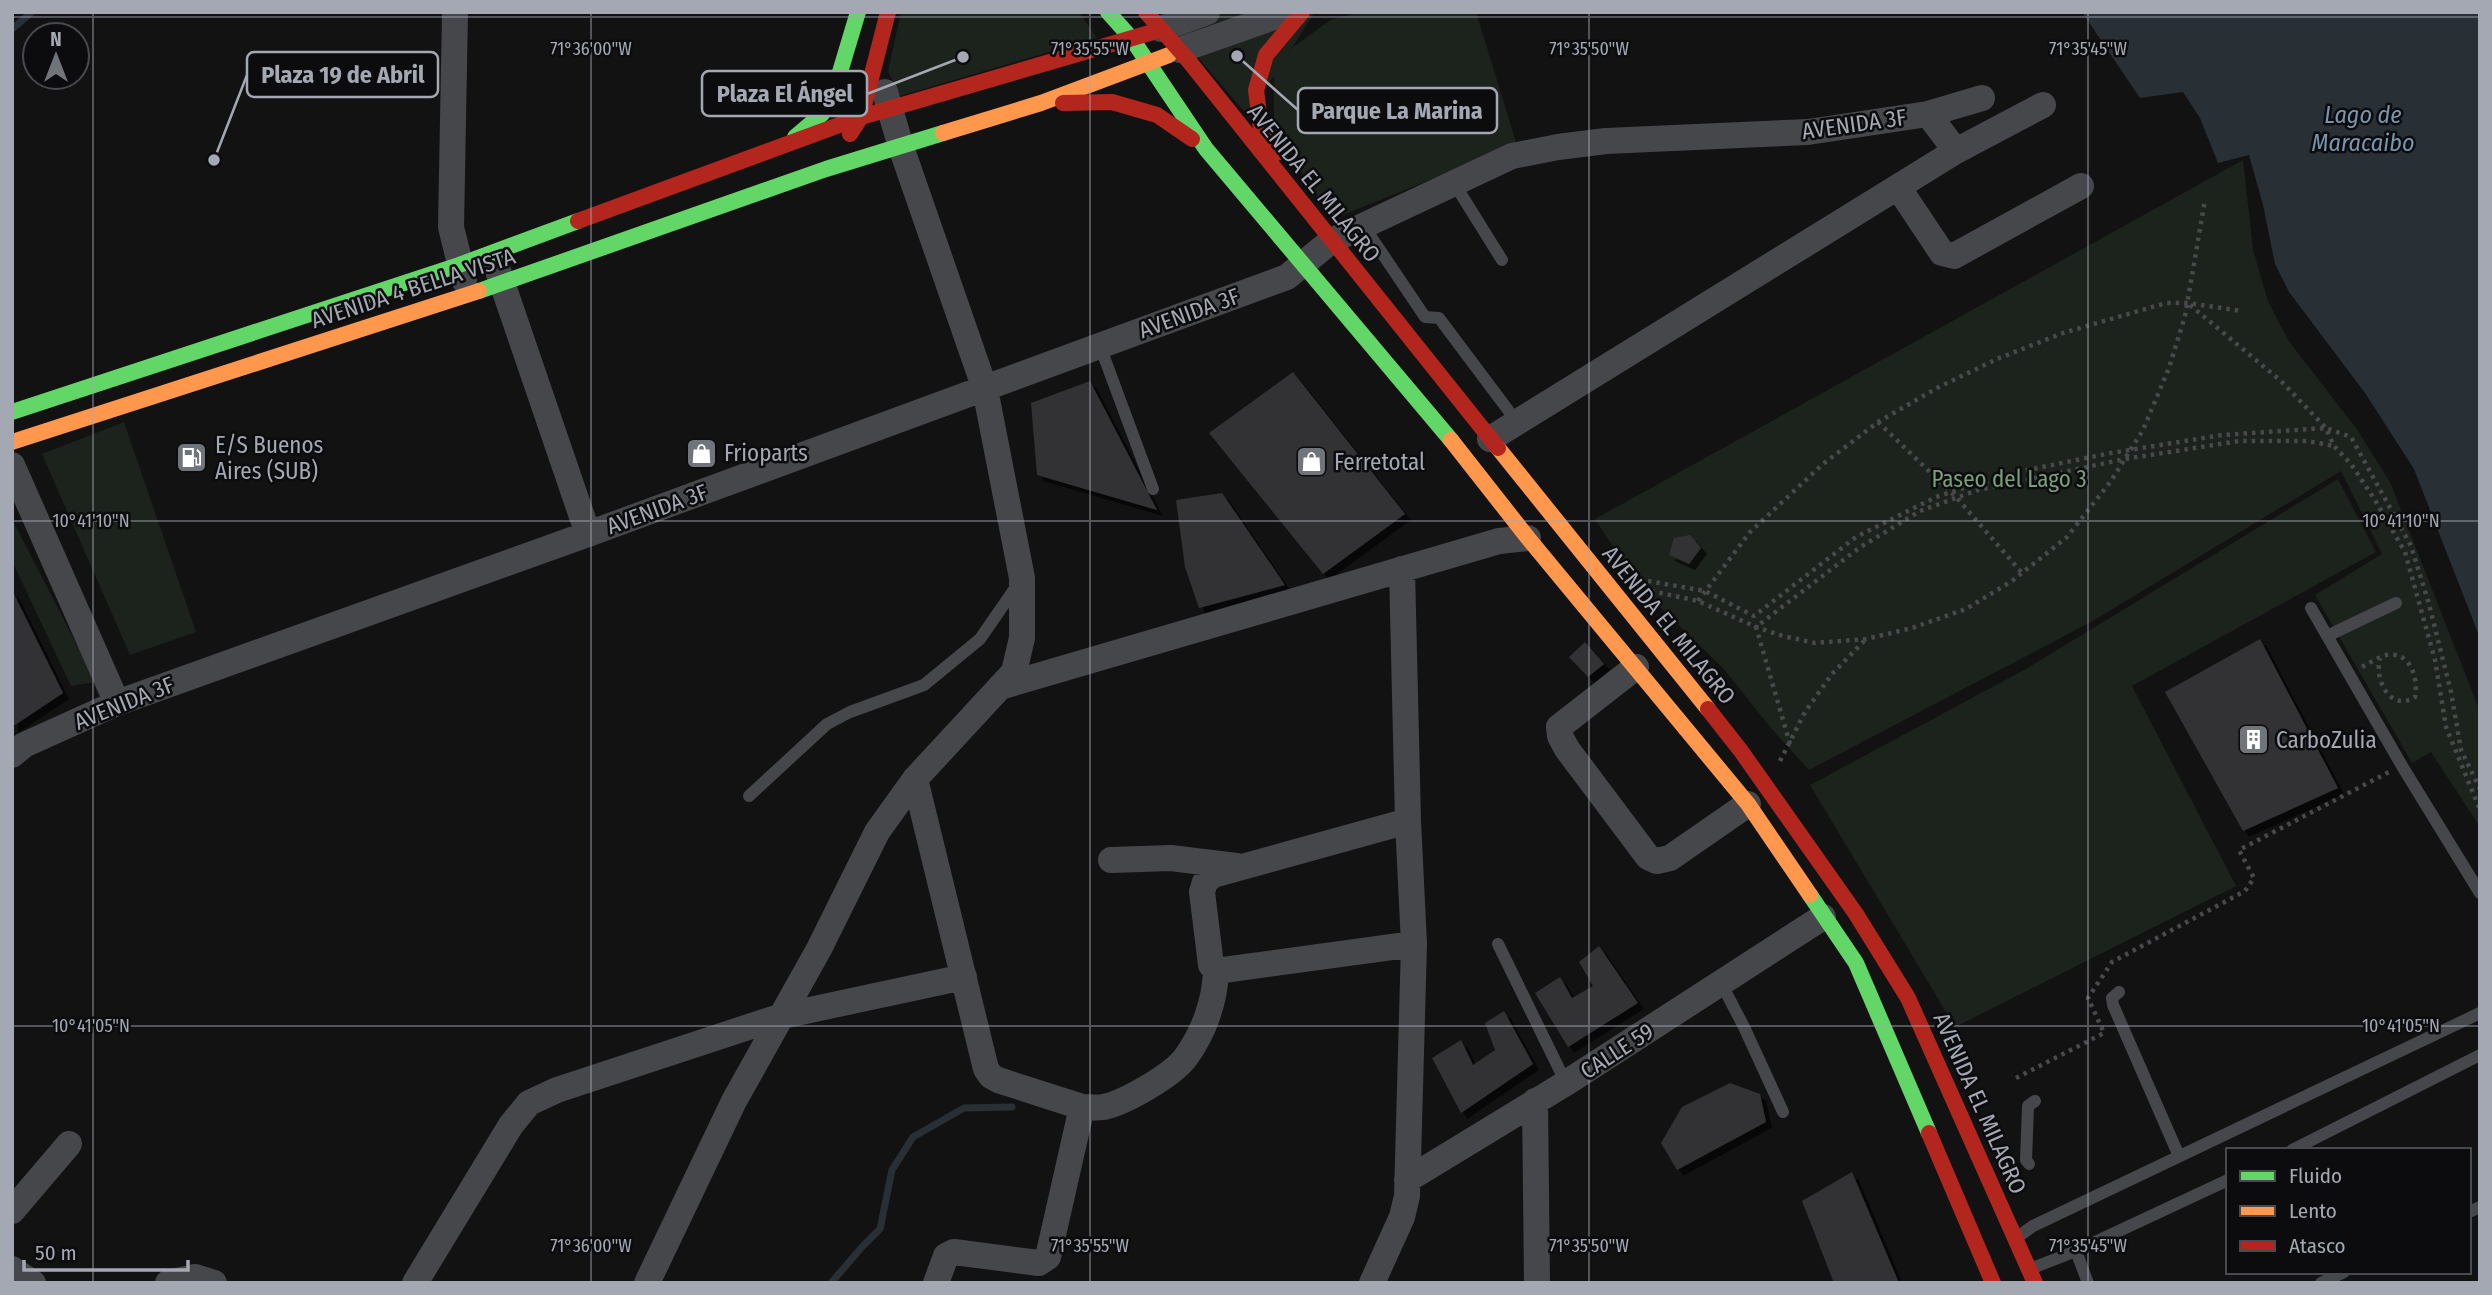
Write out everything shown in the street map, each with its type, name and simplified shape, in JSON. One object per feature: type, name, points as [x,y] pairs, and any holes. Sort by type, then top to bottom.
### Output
[{"type":"main road","name":"AVENIDA 4 BELLA VISTA","points":[[786,144],[822,114],[837,82],[858,12]]},
{"type":"main road","points":[[826,169],[862,117],[888,12]]},
{"type":"main road","points":[[1108,12],[1132,39],[1206,149],[1424,406],[1528,538],[1748,803],[1856,963],[1993,1283]]},
{"type":"main road","points":[[1302,12],[1266,55],[1255,90],[1261,130],[1302,188],[1305,208]]},
{"type":"main road","name":"AVENIDA 4 BELLA VISTA","points":[[12,412],[459,265],[862,117],[1132,39],[1154,21]]},
{"type":"main road","name":"AVENIDA EL MILAGRO","points":[[1154,21],[1741,751],[1856,914],[1908,998],[2032,1276]]},
{"type":"main road","name":"AVENIDA 4 BELLA VISTA","points":[[12,442],[502,284],[826,169],[1041,103],[1180,50]]},
{"type":"main road","points":[[1041,103],[1112,102],[1157,115],[1206,149]]},
{"type":"street","points":[[455,12],[451,227],[468,295]]},
{"type":"street","points":[[1154,21],[1207,12]]},
{"type":"street","points":[[1180,50],[1288,12]]},
{"type":"street","points":[[647,1283],[734,1101],[820,949],[877,832],[915,779],[1014,672],[1022,638],[1022,578],[985,389],[901,147],[876,64]]},
{"type":"street","points":[[1928,114],[1982,98]]},
{"type":"street","points":[[1490,439],[1955,151],[2043,105]]},
{"type":"street","name":"AVENIDA 3F","points":[[12,755],[24,745],[117,703],[588,534],[1287,276],[1331,241],[1512,156],[1606,141],[1808,132],[1928,114],[1955,151]]},
{"type":"street","points":[[1898,187],[1942,253],[1954,256],[2081,186]]},
{"type":"street","points":[[492,253],[588,534]]},
{"type":"street","points":[[12,465],[117,703]]},
{"type":"street","points":[[1000,687],[1499,541],[1528,538]]},
{"type":"street","points":[[1372,1283],[1402,1217],[1407,1196],[1413,944],[1402,569]]},
{"type":"street","points":[[1636,667],[1559,727],[1560,736],[1567,749],[1648,857],[1657,860],[1670,858],[1748,803]]},
{"type":"street","points":[[915,779],[986,1069],[991,1076],[1082,1107],[1103,1107],[1145,1090],[1185,1059],[1208,1016],[1216,988],[1216,971],[1211,965],[1202,892],[1205,882],[1213,875],[1408,821]]},
{"type":"street","points":[[1111,860],[1171,858],[1241,867]]},
{"type":"street","name":"CALLE 59","points":[[1407,1180],[1566,1083],[1823,917]]},
{"type":"street","points":[[1216,971],[1413,944]]},
{"type":"street","points":[[415,1283],[511,1125],[528,1103],[557,1090],[782,1016],[964,977]]},
{"type":"street","points":[[1535,1101],[1536,1283]]},
{"type":"street","points":[[936,1283],[946,1256],[954,1252],[1039,1263],[1048,1257],[1082,1107]]},
{"type":"street","points":[[12,1211],[69,1144]]},
{"type":"street","points":[[12,1269],[33,1283]]},
{"type":"street","points":[[168,1283],[194,1277],[214,1283]]},
{"type":"lane","points":[[1454,183],[1502,260]]},
{"type":"lane","points":[[1363,225],[1425,317],[1439,318],[1517,422]]},
{"type":"lane","points":[[1100,346],[1153,489]]},
{"type":"lane","points":[[749,796],[827,724],[850,712],[924,685],[980,639],[1022,578]]},
{"type":"lane","points":[[2327,636],[2396,603]]},
{"type":"lane","points":[[2311,608],[2402,766],[2480,893]]},
{"type":"lane","points":[[1498,944],[1566,1083]]},
{"type":"lane","points":[[1721,983],[1783,1112]]},
{"type":"lane","points":[[2119,992],[2112,998],[2113,1005],[2179,1156]]},
{"type":"lane","points":[[2016,1238],[2034,1226],[2480,1013]]},
{"type":"lane","points":[[2297,1148],[2480,1055]]},
{"type":"lane","points":[[2029,1164],[2026,1160],[2026,1115],[2028,1106],[2035,1101]]},
{"type":"lane","points":[[2032,1276],[2076,1251],[2226,1181]]},
{"type":"lane","points":[[2076,1251],[2088,1283]]},
{"type":"lane","points":[[2321,1283],[2341,1274]]},
{"type":"path","points":[[1640,588],[1698,601],[1756,627],[1815,643],[1866,639],[1912,628],[1966,609],[2022,573],[2067,537],[2111,481],[2143,430],[2168,368],[2188,303],[2205,200]]},
{"type":"path","points":[[1698,601],[1750,531],[1823,464],[1878,422],[1939,387],[1997,359],[2063,333],[2166,303],[2188,303],[2241,311]]},
{"type":"path","points":[[2188,303],[2281,381],[2326,428],[2334,446],[2351,464],[2405,552],[2435,660],[2446,727],[2480,810]]},
{"type":"path","points":[[1878,422],[1957,498],[2022,573]]},
{"type":"path","points":[[1648,580],[1705,591],[1754,616],[1856,537],[1951,492],[2018,472],[2130,450],[2222,435],[2326,428],[2351,437],[2411,546],[2451,692],[2461,750],[2480,789]]},
{"type":"path","points":[[1756,627],[1858,548],[1920,511],[1978,490],[2125,459],[2239,441],[2307,441],[2334,446]]},
{"type":"path","points":[[1756,627],[1790,744]]},
{"type":"path","points":[[1777,764],[1784,757],[1805,712],[1832,674],[1866,639]]},
{"type":"path","points":[[2385,655],[2395,656],[2408,662],[2415,674],[2417,687],[2414,697],[2407,702],[2388,696],[2379,680],[2380,658],[2385,655]]},
{"type":"path","points":[[2016,1078],[2104,1033],[2088,998],[2112,962],[2245,891],[2254,878],[2239,850],[2402,766]]},
{"type":"green space","points":[[901,12],[1079,12],[1097,38],[900,96],[888,71]]},
{"type":"green space","points":[[1159,12],[1315,12],[1248,116]]},
{"type":"green space","points":[[1361,12],[1476,12],[1517,145],[1333,219],[1274,131],[1274,73],[1293,47],[1332,19]]},
{"type":"green space","name":"Paseo del Lago 3","points":[[2243,160],[2253,250],[2268,301],[2288,340],[2356,428],[2390,482],[2479,709],[2480,827],[2431,752],[2412,763],[2315,595],[2382,554],[2341,471],[2091,622],[1809,770],[1723,668],[1640,588],[1595,519]]},
{"type":"green space","points":[[124,422],[196,632],[130,655],[42,454]]},
{"type":"green space","points":[[2338,479],[2376,552],[2132,686],[2236,886],[1955,1027],[1810,785],[2024,670]]},
{"type":"green space","points":[[12,519],[96,682],[71,686],[12,561]]},
{"type":"water","name":"Lago de Maracaibo","points":[[2082,12],[2480,12],[2480,638],[2414,469],[2365,393],[2289,292],[2275,264],[2249,155],[2218,163],[2200,118],[2183,92],[2140,98]]},
{"type":"building","points":[[1293,372],[1405,514],[1323,574],[1209,433]]},
{"type":"building","points":[[1090,381],[1157,510],[1037,475],[1031,403]]},
{"type":"building","points":[[1222,493],[1285,585],[1199,608],[1185,567],[1176,500]]},
{"type":"building","points":[[1690,535],[1701,548],[1689,564],[1669,555],[1674,538]]},
{"type":"building","points":[[12,590],[63,693],[12,727]]},
{"type":"building","name":"CarboZulia","points":[[2260,639],[2338,788],[2243,831],[2165,692]]},
{"type":"building","points":[[1585,642],[1604,664],[1588,677],[1569,657]]},
{"type":"building","points":[[1599,946],[1638,1003],[1568,1047],[1535,993],[1560,977],[1572,998],[1593,986],[1579,962]]},
{"type":"building","points":[[1504,1011],[1533,1064],[1461,1113],[1432,1058],[1461,1040],[1473,1065],[1495,1050],[1485,1023]]},
{"type":"building","points":[[1730,1083],[1760,1094],[1766,1122],[1677,1170],[1661,1143],[1682,1107]]},
{"type":"building","points":[[1852,1172],[1899,1283],[1834,1283],[1802,1201]]},
{"type":"waterway","points":[[12,29],[32,12]]},
{"type":"waterway","points":[[831,1283],[880,1229],[892,1170],[913,1137],[964,1108],[1012,1107]]},
{"type":"traffic: fast","points":[[795,137],[822,114],[837,82],[858,12]]},
{"type":"traffic: fast","points":[[1108,12],[1132,39],[1206,149],[1451,440]]},
{"type":"traffic: fast","points":[[479,291],[826,169],[943,133]]},
{"type":"traffic: fast","points":[[12,412],[459,265],[578,221]]},
{"type":"traffic: fast","points":[[1810,895],[1856,963],[1929,1133]]},
{"type":"traffic: slow","points":[[943,133],[1041,103],[1169,55]]},
{"type":"traffic: slow","points":[[12,442],[479,291]]},
{"type":"traffic: slow","points":[[1451,440],[1528,538],[1748,804],[1810,895]]},
{"type":"traffic: slow","points":[[1498,448],[1708,709]]},
{"type":"traffic: jam","points":[[850,134],[861,117],[888,12]]},
{"type":"traffic: jam","points":[[1146,12],[1188,60],[1498,448]]},
{"type":"traffic: jam","points":[[1277,153],[1261,130],[1256,90],[1266,55],[1302,12]]},
{"type":"traffic: jam","points":[[578,221],[861,117],[1153,32]]},
{"type":"traffic: jam","points":[[1063,103],[1112,102],[1157,115],[1192,139]]},
{"type":"traffic: jam","points":[[1708,709],[1741,751],[1856,914],[1908,998],[2035,1283]]},
{"type":"traffic: jam","points":[[1929,1133],[1993,1283]]},
{"type":"place","name":"Parque La Marina","points":[[1237,56]]},
{"type":"place","name":"Plaza El Ángel","points":[[963,57]]},
{"type":"place","name":"Plaza 19 de Abril","points":[[214,160]]},
{"type":"place","name":"Frioparts","points":[[701,453]]},
{"type":"place","name":"E/S Buenos Aires (SUB)","points":[[192,458]]},
{"type":"place","name":"Ferretotal","points":[[1311,462]]},
{"type":"place","name":"CarboZulia","points":[[2253,740]]}]
